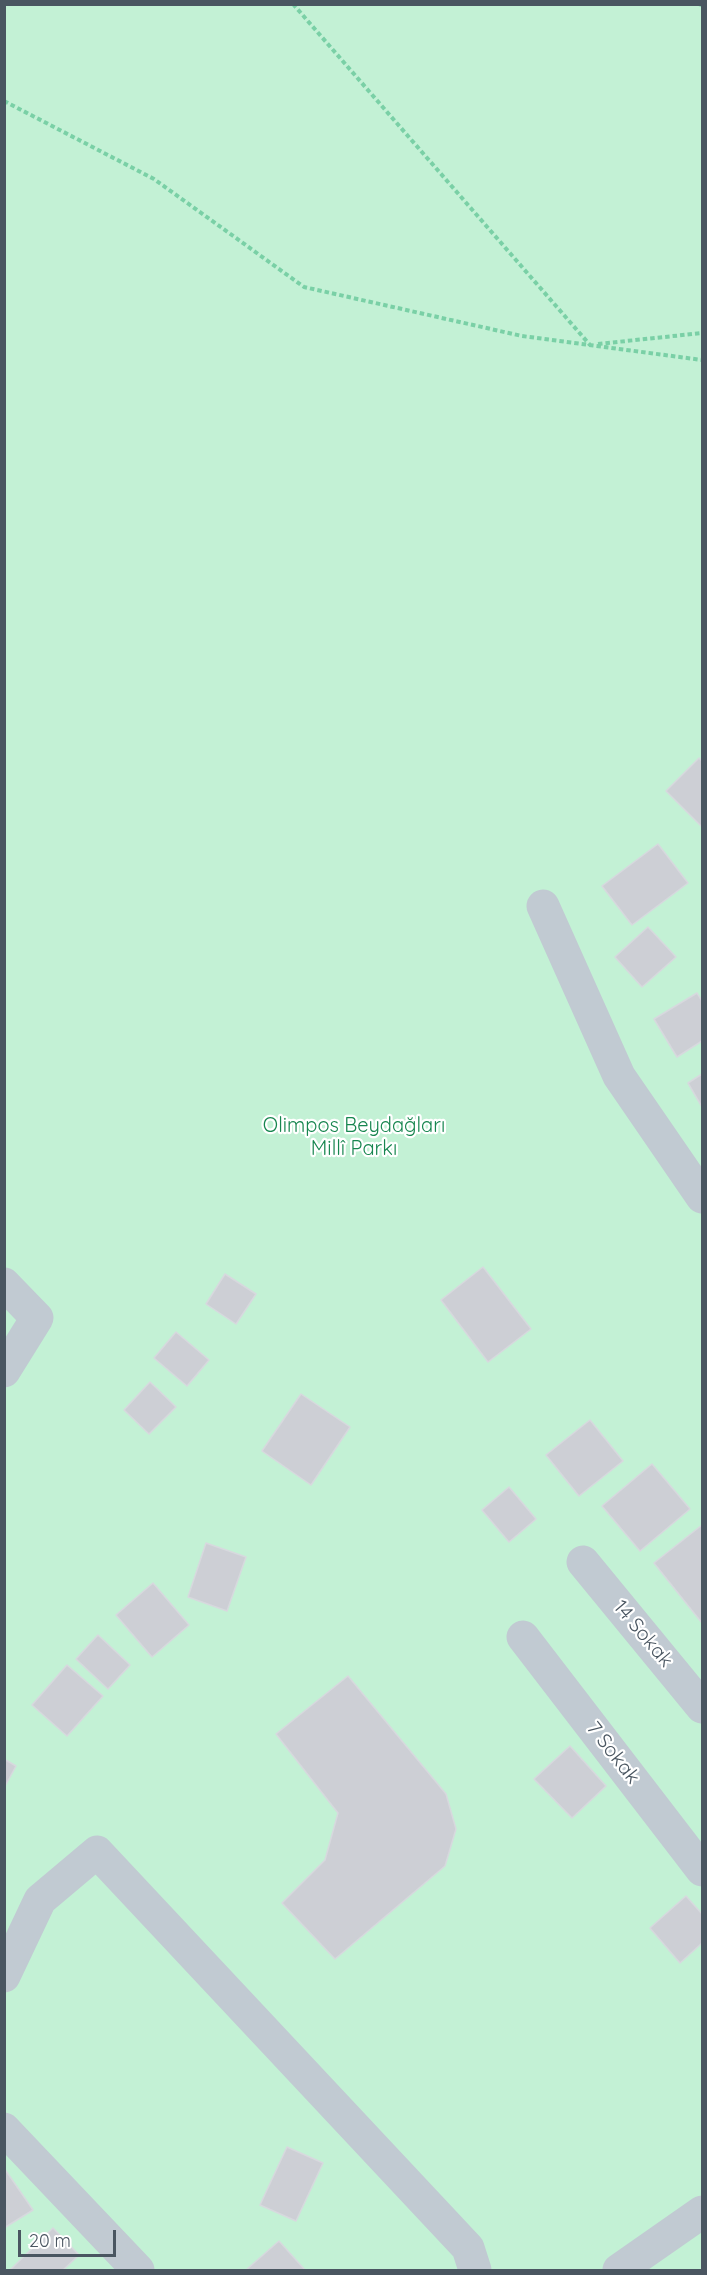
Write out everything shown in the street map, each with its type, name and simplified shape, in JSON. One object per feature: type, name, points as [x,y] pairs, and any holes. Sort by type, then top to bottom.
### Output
[{"type":"street","points":[[543,906],[619,1076],[702,1197]]},
{"type":"street","points":[[4,1284],[37,1318],[4,1371]]},
{"type":"street","name":"14 Sokak","points":[[583,1562],[702,1707]]},
{"type":"street","name":"7 Sokak","points":[[523,1637],[702,1870]]},
{"type":"street","points":[[4,1976],[40,1900],[97,1852],[468,2248],[476,2271]]},
{"type":"street","points":[[4,2128],[138,2271]]},
{"type":"street","points":[[619,2271],[702,2212]]},
{"type":"path","points":[[293,4],[589,345]]},
{"type":"path","points":[[4,101],[154,179],[304,287],[522,336],[702,360]]},
{"type":"path","points":[[589,345],[702,333]]},
{"type":"green space","name":"Olimpos Beydağları Millî Parkı","points":[[5,5],[702,5],[702,2270],[5,2270]]},
{"type":"building","points":[[699,758],[702,761],[702,827],[666,791]]},
{"type":"building","points":[[658,844],[688,883],[632,925],[602,886]]},
{"type":"building","points":[[648,927],[676,957],[642,987],[615,957]]},
{"type":"building","points":[[697,993],[702,1001],[702,1041],[677,1057],[654,1019]]},
{"type":"building","points":[[702,1074],[702,1107],[688,1083]]},
{"type":"building","points":[[483,1267],[531,1329],[488,1362],[441,1300]]},
{"type":"building","points":[[225,1274],[256,1294],[236,1324],[206,1304]]},
{"type":"building","points":[[176,1332],[209,1360],[187,1386],[154,1358]]},
{"type":"building","points":[[150,1382],[176,1407],[149,1434],[124,1410]]},
{"type":"building","points":[[301,1394],[350,1427],[311,1485],[262,1451]]},
{"type":"building","points":[[590,1420],[623,1461],[579,1496],[546,1455]]},
{"type":"building","points":[[652,1464],[690,1509],[640,1551],[602,1506]]},
{"type":"building","points":[[509,1487],[536,1519],[509,1542],[482,1510]]},
{"type":"building","points":[[702,1525],[702,1623],[654,1563]]},
{"type":"building","points":[[206,1543],[246,1557],[227,1611],[188,1597]]},
{"type":"building","points":[[153,1583],[189,1625],[152,1657],[116,1615]]},
{"type":"building","points":[[98,1635],[130,1665],[108,1689],[76,1659]]},
{"type":"building","points":[[67,1665],[103,1696],[67,1736],[32,1705]]},
{"type":"building","points":[[348,1676],[446,1794],[456,1829],[445,1866],[335,1959],[282,1903],[325,1860],[338,1813],[276,1734]]},
{"type":"building","points":[[570,1746],[606,1786],[572,1818],[534,1779]]},
{"type":"building","points":[[4,1759],[16,1766],[4,1788]]},
{"type":"building","points":[[686,1896],[702,1914],[702,1943],[680,1963],[650,1928]]},
{"type":"building","points":[[287,2147],[323,2163],[296,2221],[260,2205]]},
{"type":"building","points":[[4,2168],[33,2210],[4,2228]]},
{"type":"building","points":[[53,2228],[79,2255],[63,2270],[10,2270]]},
{"type":"building","points":[[279,2241],[305,2270],[246,2270]]}]
